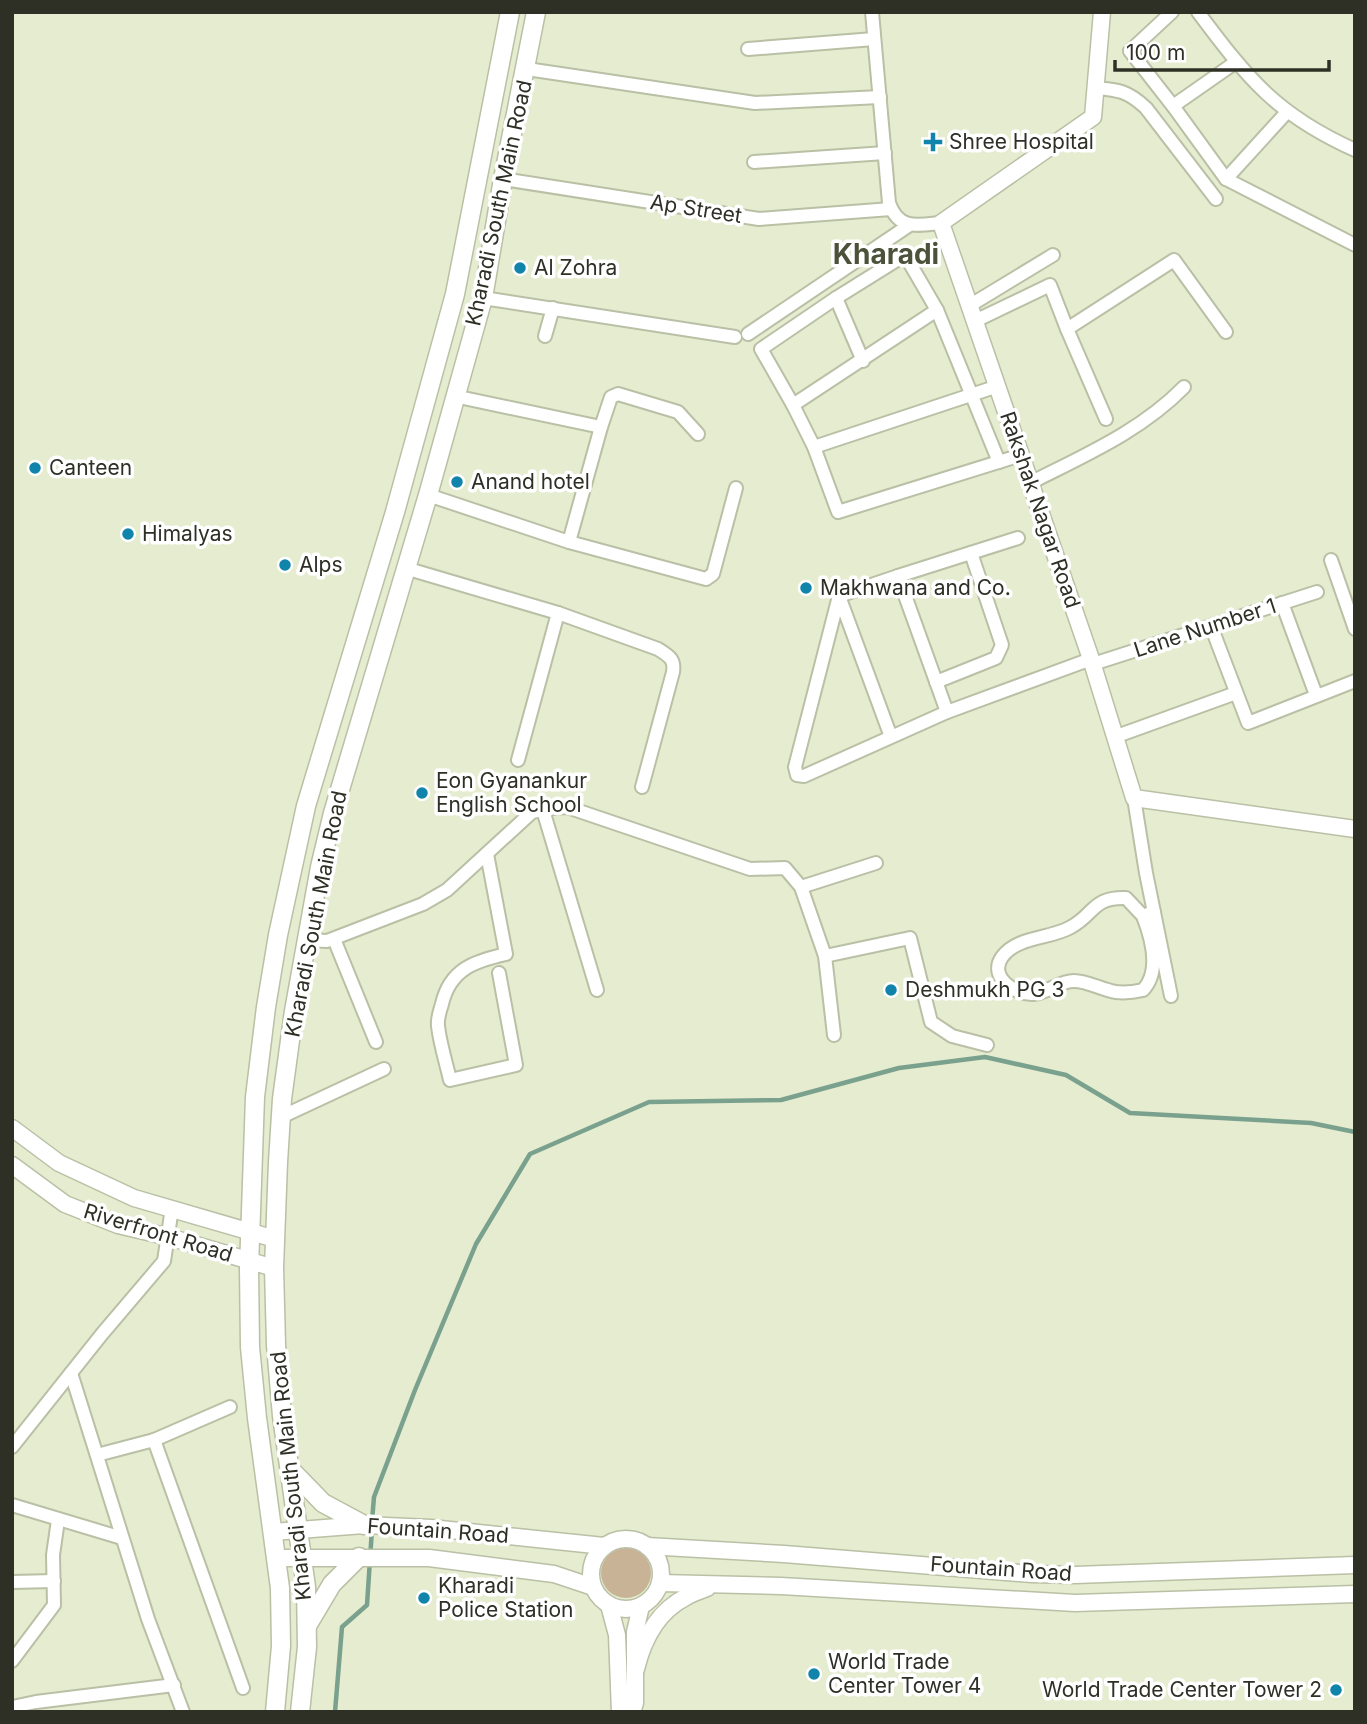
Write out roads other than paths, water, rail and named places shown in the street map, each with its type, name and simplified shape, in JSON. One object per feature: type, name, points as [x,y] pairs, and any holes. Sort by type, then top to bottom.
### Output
[{"type":"main road","name":"Kharadi South Main Road","points":[[275,1712],[281,1646],[280,1588],[251,1359],[249,1260],[256,1097],[266,1007],[290,875],[324,743],[396,512],[455,294],[510,12]]},
{"type":"main road","name":"Kharadi South Main Road","points":[[300,1712],[307,1647],[306,1587],[282,1416],[276,1345],[274,1268],[281,1116],[294,1011],[333,813],[428,495],[483,298],[536,12]]},
{"type":"main road","points":[[291,1470],[323,1503],[366,1526]]},
{"type":"main road","points":[[306,1626],[332,1584],[362,1557]]},
{"type":"street","points":[[872,12],[891,209],[908,226]]},
{"type":"street","points":[[483,298],[742,335],[908,226],[941,223],[1093,117],[1102,12]]},
{"type":"street","points":[[1172,12],[1130,51],[1226,179],[1355,245]]},
{"type":"street","points":[[1198,12],[1236,62],[1264,93],[1319,134],[1355,150]]},
{"type":"street","points":[[748,49],[874,39]]},
{"type":"street","points":[[1173,106],[1236,62]]},
{"type":"street","points":[[527,69],[755,103],[880,97]]},
{"type":"street","points":[[1096,88],[1119,90],[1132,95],[1146,108],[1216,199]]},
{"type":"street","points":[[1226,179],[1287,112]]},
{"type":"street","points":[[754,162],[885,153]]},
{"type":"street","name":"Ap Street","points":[[503,179],[759,219],[891,209]]},
{"type":"street","name":"Rakshak Nagar Road","points":[[941,223],[1117,736],[1134,798]]},
{"type":"street","points":[[999,462],[937,310],[905,255],[761,349],[814,447],[838,512],[999,462],[1021,455]]},
{"type":"street","points":[[972,313],[1053,255]]},
{"type":"street","points":[[1067,330],[1174,260],[1226,332]]},
{"type":"street","points":[[972,313],[1050,285],[1106,419]]},
{"type":"street","points":[[836,298],[863,360]]},
{"type":"street","points":[[545,336],[553,308]]},
{"type":"street","points":[[793,405],[937,310]]},
{"type":"street","points":[[814,447],[998,386]]},
{"type":"street","points":[[1030,482],[1126,434],[1165,407],[1184,387]]},
{"type":"street","points":[[569,542],[611,397],[618,394],[678,412],[698,434]]},
{"type":"street","points":[[454,396],[601,427]]},
{"type":"street","points":[[428,495],[569,542],[706,579],[713,574],[736,488]]},
{"type":"street","points":[[891,737],[839,596],[1018,538]]},
{"type":"street","points":[[936,682],[996,658],[1002,645],[971,552]]},
{"type":"street","points":[[1331,560],[1355,629]]},
{"type":"street","points":[[405,568],[558,613],[659,649],[670,656],[674,663],[642,787]]},
{"type":"street","points":[[898,576],[947,712]]},
{"type":"street","name":"Lane Number 1","points":[[839,596],[795,767],[797,775],[804,776],[947,712],[1092,662],[1317,592]]},
{"type":"street","points":[[1282,603],[1316,695]]},
{"type":"street","points":[[518,760],[558,613]]},
{"type":"street","points":[[1211,626],[1248,723],[1355,681]]},
{"type":"street","points":[[1117,736],[1236,693]]},
{"type":"street","points":[[1171,996],[1148,914],[1126,898],[1114,898],[1098,903],[1071,927],[1018,945],[1002,957],[999,971],[1005,984],[1017,991],[1031,994],[1076,981],[1115,992],[1143,990],[1151,981],[1154,969],[1149,931],[1148,914],[1134,798],[1355,829]]},
{"type":"street","points":[[306,940],[327,942],[423,904],[446,890],[532,812],[567,807],[750,869],[785,868],[802,887],[825,956],[834,1035]]},
{"type":"street","points":[[543,810],[597,990]]},
{"type":"street","points":[[487,854],[506,954],[478,960],[467,966],[451,981],[444,993],[437,1022],[450,1080],[516,1065],[499,973]]},
{"type":"street","points":[[802,887],[876,863]]},
{"type":"street","points":[[825,956],[910,938],[931,1022],[952,1036],[987,1045]]},
{"type":"street","points":[[334,939],[376,1042]]},
{"type":"street","points":[[281,1116],[384,1069]]},
{"type":"street","name":"Riverfront Road","points":[[12,1128],[59,1163],[134,1198],[275,1239]]},
{"type":"street","name":"Riverfront Road","points":[[12,1165],[65,1205],[118,1225],[274,1268]]},
{"type":"street","points":[[12,1447],[164,1261],[172,1208]]},
{"type":"street","points":[[71,1373],[148,1619],[183,1712]]},
{"type":"street","points":[[97,1455],[154,1440],[230,1407]]},
{"type":"street","points":[[154,1440],[243,1688]]},
{"type":"street","points":[[12,1505],[122,1538]]},
{"type":"street","points":[[12,1661],[54,1605],[53,1555],[58,1520]]},
{"type":"street","name":"Fountain Road","points":[[273,1532],[386,1526],[431,1528],[604,1546],[615,1540],[629,1538],[647,1546],[1032,1574],[1355,1565]]},
{"type":"street","points":[[593,1587],[590,1574],[593,1562],[604,1546]]},
{"type":"street","points":[[609,1605],[625,1610],[641,1606],[653,1597],[660,1583],[659,1562],[647,1546]]},
{"type":"street","name":"Fountain Road","points":[[276,1558],[429,1558],[554,1574],[593,1587],[597,1595],[609,1605]]},
{"type":"street","points":[[12,1582],[54,1581]]},
{"type":"street","name":"Fountain Road","points":[[660,1583],[781,1586],[1075,1603],[1355,1594]]},
{"type":"street","points":[[636,1669],[642,1646],[660,1618],[685,1597],[715,1584]]},
{"type":"street","points":[[609,1605],[618,1635],[620,1712]]},
{"type":"street","points":[[632,1712],[635,1703],[635,1632],[641,1606]]},
{"type":"street","points":[[13,1706],[174,1685]]},
{"type":"waterway","points":[[372,1521],[374,1497],[476,1244],[530,1154],[649,1102],[781,1100],[899,1068],[985,1057],[1066,1075],[1130,1113],[1311,1123],[1355,1132]]},
{"type":"waterway","points":[[335,1712],[342,1627],[367,1605],[372,1529]]},
{"type":"place","name":"Shree Hospital","points":[[933,142]]},
{"type":"place","name":"Al Zohra","points":[[520,268]]},
{"type":"place","name":"Canteen","points":[[35,468]]},
{"type":"place","name":"Anand hotel","points":[[457,482]]},
{"type":"place","name":"Himalyas","points":[[128,534]]},
{"type":"place","name":"Alps","points":[[285,565]]},
{"type":"place","name":"Makhwana and Co.","points":[[806,588]]},
{"type":"place","name":"Eon Gyanankur English School","points":[[422,793]]},
{"type":"place","name":"Deshmukh PG 3","points":[[891,990]]},
{"type":"place","name":"Kharadi Police Station","points":[[424,1598]]},
{"type":"place","name":"World Trade Center Tower 4","points":[[814,1674]]},
{"type":"place","name":"World Trade Center Tower 2","points":[[1336,1690]]},
{"type":"district","name":"Kharadi","points":[[886,254]]}]
